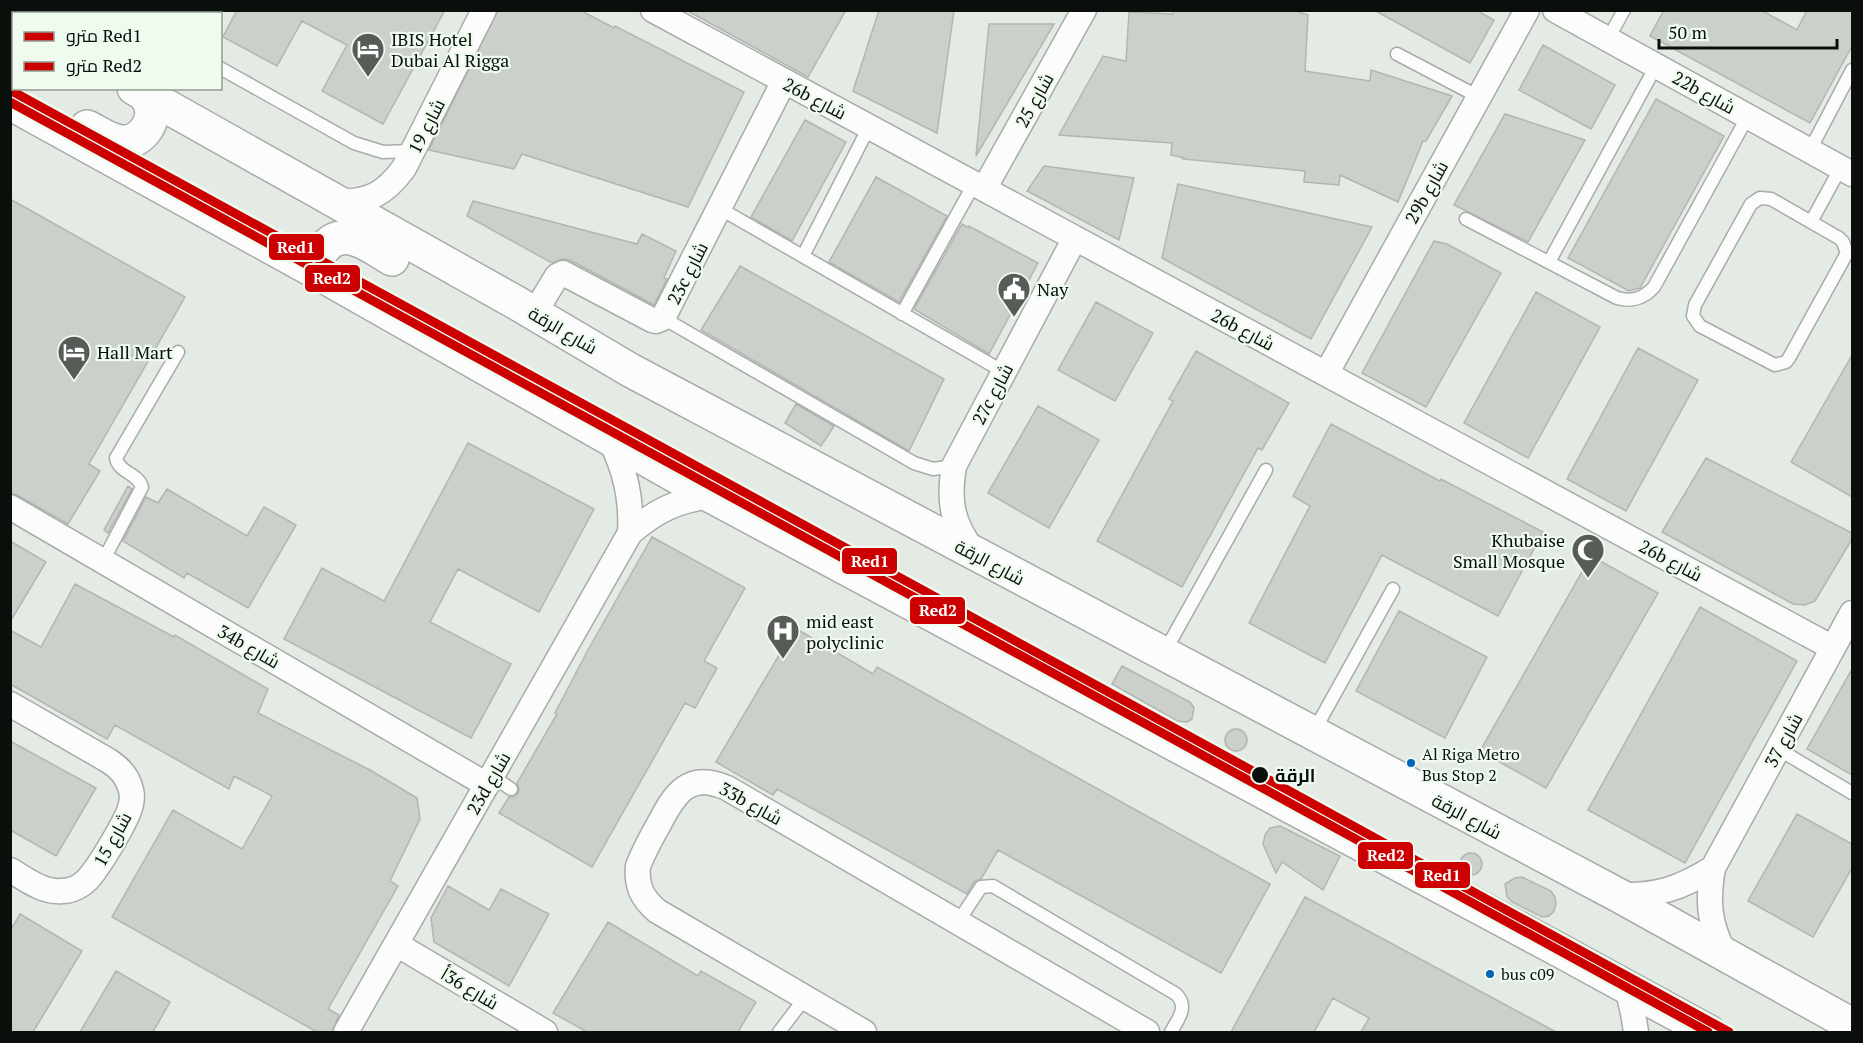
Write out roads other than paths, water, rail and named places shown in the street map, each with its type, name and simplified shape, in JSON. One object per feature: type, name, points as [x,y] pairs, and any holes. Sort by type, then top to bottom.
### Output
[{"type":"street","name":"شارع 19","points":[[335,202],[355,202],[375,196],[392,184],[404,168],[484,10]]},
{"type":"street","name":"شارع 25","points":[[979,187],[1084,10]]},
{"type":"street","name":"29b شارع","points":[[1326,374],[1527,10]]},
{"type":"street","name":"22b شارع","points":[[1555,10],[1847,170]]},
{"type":"street","name":"26b شارع","points":[[655,11],[1833,648]]},
{"type":"street","name":"23c شارع","points":[[525,308],[563,273],[652,320],[663,318],[784,81]]},
{"type":"street","points":[[20,90],[111,139],[124,142],[136,139],[146,130],[152,118],[151,105],[139,91]]},
{"type":"street","name":"شارع الرقة","points":[[139,91],[525,308],[630,370],[1618,895],[1852,1025]]},
{"type":"street","points":[[10,103],[318,273],[711,496],[1709,1032]]},
{"type":"street","points":[[318,273],[321,251],[338,238],[350,237],[454,294],[484,302],[525,308]]},
{"type":"street","name":"27c شارع","points":[[975,554],[961,535],[953,513],[950,489],[954,466],[1075,238]]},
{"type":"street","name":"23d شارع","points":[[610,439],[628,484],[631,508],[630,533]]},
{"type":"street","name":"23d شارع","points":[[346,1032],[396,944],[496,784],[630,533],[667,506],[688,499],[711,496]]},
{"type":"street","name":"34b شارع","points":[[10,507],[496,784]]},
{"type":"street","name":"شارع 37","points":[[1725,955],[1715,934],[1710,912],[1709,890],[1713,868],[1852,613]]},
{"type":"street","name":"شارع 15","points":[[10,704],[120,768],[131,791],[131,804],[127,816],[94,871],[86,881],[75,888],[50,891],[10,870]]},
{"type":"street","name":"33b شارع","points":[[864,1032],[647,903],[640,891],[637,879],[638,866],[669,805],[676,794],[687,785],[700,781],[714,782],[727,788],[1147,1032]]},
{"type":"street","points":[[1618,895],[1643,896],[1668,891],[1692,881],[1713,868]]},
{"type":"street","name":"شارع 36أ","points":[[396,944],[545,1032]]},
{"type":"street","points":[[1627,987],[1636,1032]]},
{"type":"lane","points":[[1608,39],[1624,10]]},
{"type":"lane","points":[[1397,54],[1479,98]]},
{"type":"lane","points":[[1550,262],[1656,66]]},
{"type":"lane","points":[[222,69],[354,143],[383,152],[413,150]]},
{"type":"lane","points":[[1810,150],[1852,70]]},
{"type":"lane","points":[[1466,219],[1617,298],[1637,299],[1647,295],[1654,287],[1748,116]]},
{"type":"lane","points":[[803,256],[870,128]]},
{"type":"lane","points":[[1811,222],[1847,170]]},
{"type":"lane","points":[[903,314],[979,187]]},
{"type":"lane","points":[[1771,199],[1811,222],[1843,242],[1847,253],[1786,362],[1775,365],[1770,363],[1695,322],[1693,311],[1695,305],[1755,200],[1771,199]]},
{"type":"lane","points":[[719,208],[1004,372]]},
{"type":"lane","points":[[663,318],[914,462],[933,469],[954,466]]},
{"type":"lane","points":[[103,561],[142,487],[140,480],[118,465],[116,458],[178,352]]},
{"type":"lane","points":[[1164,654],[1266,470]]},
{"type":"lane","points":[[1313,734],[1393,589]]},
{"type":"lane","points":[[1778,749],[1852,793]]},
{"type":"lane","points":[[958,922],[977,892],[987,885],[993,886],[1176,994],[1183,1004],[1183,1010],[1171,1032]]},
{"type":"lane","points":[[779,1032],[805,998]]},
{"type":"metro line","name":"Red1","points":[[10,90],[1729,1032]]},
{"type":"metro line","name":"Red2","points":[[10,102],[1708,1032]]},
{"type":"place","name":"IBIS Hotel Dubai Al Rigga","points":[[368,78]]},
{"type":"place","name":"Nay","points":[[1014,318]]},
{"type":"place","name":"Hall Mart","points":[[74,381]]},
{"type":"place","name":"Khubaise Small Mosque","points":[[1588,579]]},
{"type":"place","name":"mid east polyclinic","points":[[783,660]]},
{"type":"place","name":"Al Riga Metro Bus Stop 2","points":[[1411,763]]},
{"type":"place","name":"الرقة","points":[[1260,775]]},
{"type":"place","name":"bus c09","points":[[1490,974]]}]
